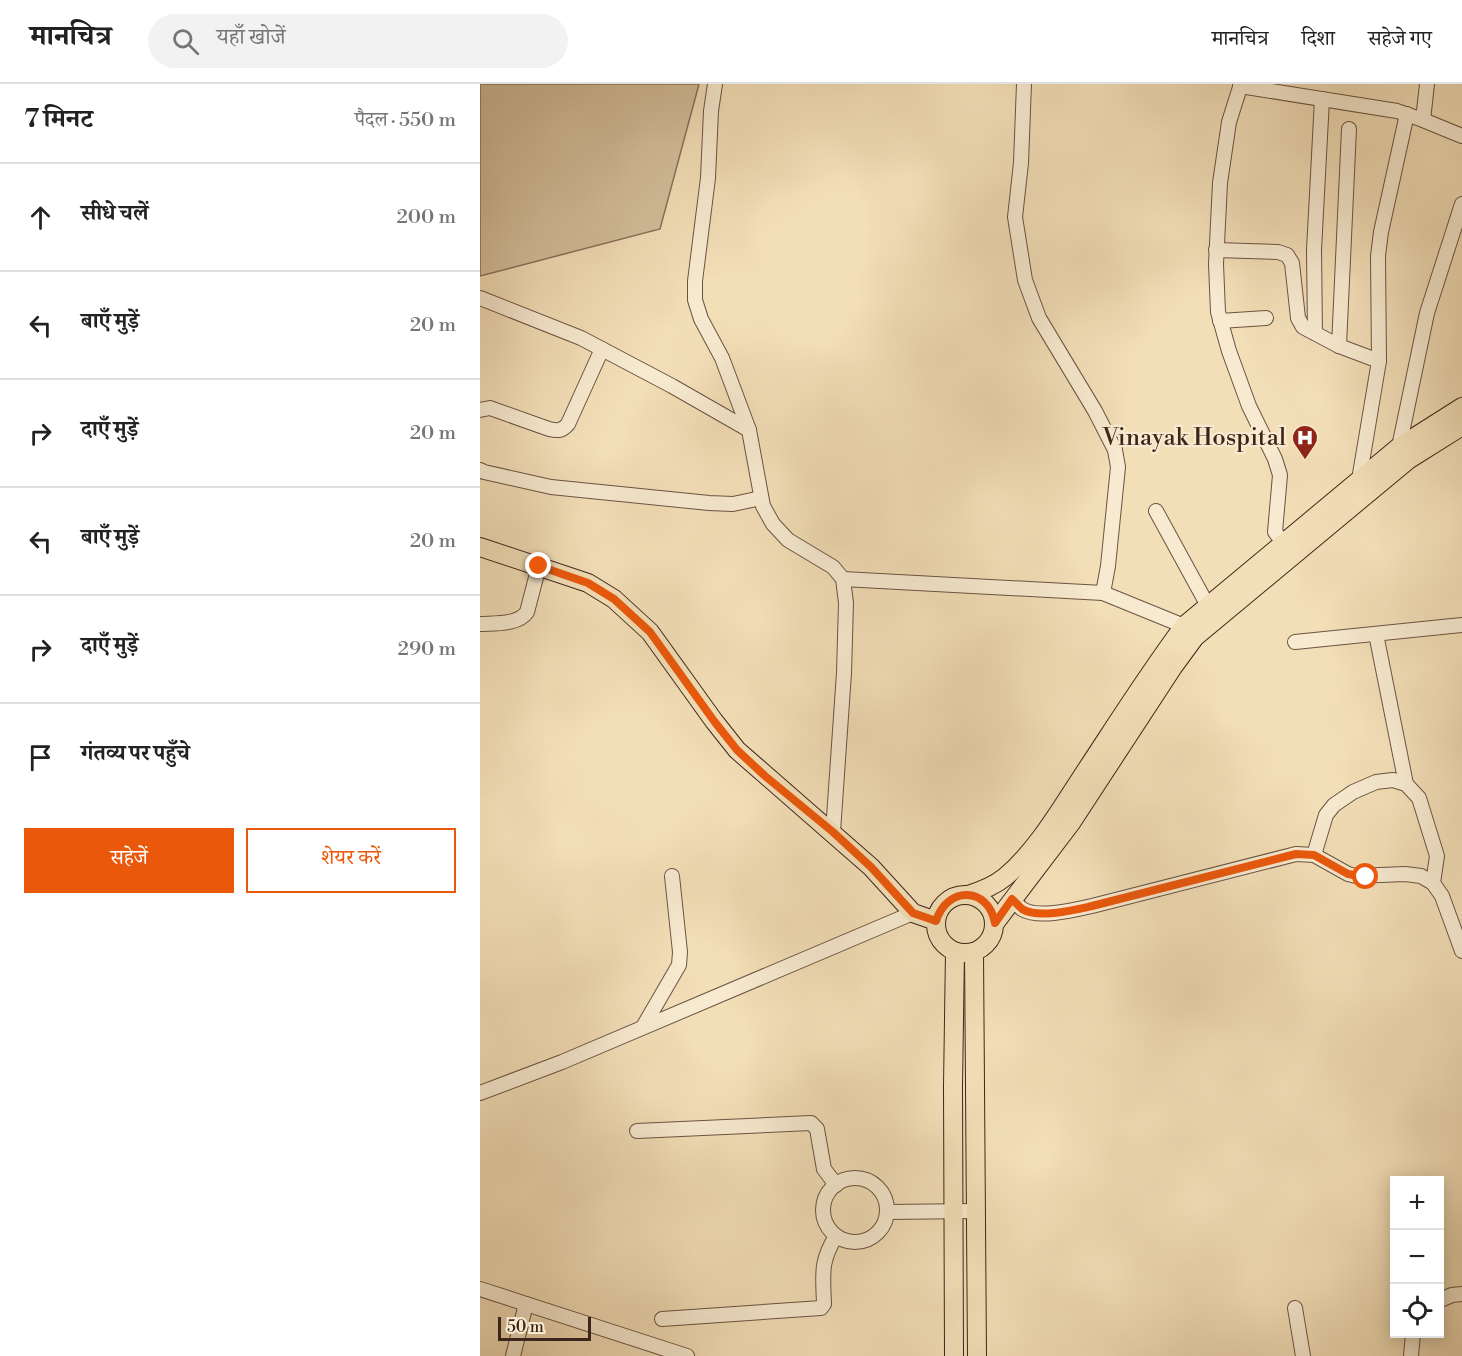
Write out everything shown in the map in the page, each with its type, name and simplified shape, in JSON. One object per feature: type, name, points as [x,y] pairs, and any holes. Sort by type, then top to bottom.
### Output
[{"type":"main road","points":[[1462,407],[1403,453],[1189,632],[1160,658],[1058,814],[1022,861],[985,890],[957,896],[946,901],[939,910],[936,931],[946,947],[955,952],[974,952],[989,941],[995,923],[1071,823],[1173,667],[1189,632],[1208,606],[1359,480],[1403,453],[1462,426]]},
{"type":"main road","points":[[480,547],[588,583],[614,599],[650,632],[737,750],[871,867],[913,913],[936,921]]},
{"type":"main road","points":[[968,895],[979,898],[988,906],[995,923]]},
{"type":"main road","points":[[954,1356],[955,952]]},
{"type":"main road","points":[[974,952],[977,1356]]},
{"type":"street","points":[[715,84],[695,300],[701,319],[722,358],[749,430],[763,506],[773,524],[788,540],[833,567],[843,579],[846,603],[844,673],[833,832]]},
{"type":"street","points":[[1024,84],[1021,163],[1015,217],[1025,280],[1039,318],[1095,411],[1115,450],[1118,467],[1103,593]]},
{"type":"street","points":[[1315,333],[1314,250],[1320,84]]},
{"type":"street","points":[[1423,120],[1427,84]]},
{"type":"street","points":[[1283,542],[1275,532],[1280,475],[1275,459],[1249,406],[1220,321],[1216,250],[1220,183],[1228,122],[1240,85],[1407,114],[1462,136]]},
{"type":"street","points":[[1359,480],[1379,361],[1378,256],[1407,114]]},
{"type":"street","points":[[1339,346],[1349,129]]},
{"type":"street","points":[[1403,453],[1427,314],[1462,204]]},
{"type":"street","points":[[1216,250],[1278,252],[1287,255],[1292,263],[1299,322],[1303,327],[1339,346],[1379,361]]},
{"type":"street","points":[[480,298],[581,338],[749,430]]},
{"type":"street","points":[[1220,321],[1266,318]]},
{"type":"street","points":[[480,410],[490,408],[549,429],[558,431],[564,429],[602,349]]},
{"type":"street","points":[[480,470],[551,487],[709,503],[733,504],[761,498]]},
{"type":"street","points":[[1156,511],[1208,606]]},
{"type":"street","points":[[480,624],[523,618],[527,612],[539,566]]},
{"type":"street","points":[[843,579],[1103,593],[1189,632]]},
{"type":"street","points":[[1295,642],[1462,625]]},
{"type":"street","points":[[1376,634],[1406,783],[1419,798],[1437,856],[1433,883]]},
{"type":"street","points":[[1314,855],[1326,815],[1334,805],[1353,792],[1376,782],[1393,780],[1406,783]]},
{"type":"street","points":[[1012,899],[1023,910],[1037,913],[1060,912],[1092,906],[1296,854],[1314,855],[1356,876],[1405,874],[1421,876],[1433,883],[1442,896],[1462,951]]},
{"type":"street","points":[[643,1027],[679,965],[680,952],[672,876]]},
{"type":"street","points":[[480,1093],[562,1062],[913,913]]},
{"type":"street","points":[[637,1131],[811,1123],[817,1129],[824,1169],[836,1185]]},
{"type":"street","points":[[852,1178],[863,1179],[881,1191],[886,1212],[879,1230],[872,1236],[854,1242],[836,1236],[828,1228],[823,1207],[826,1197],[836,1185],[852,1178]]},
{"type":"street","points":[[886,1212],[976,1212]]},
{"type":"street","points":[[662,1319],[821,1308],[824,1304],[825,1257],[836,1236]]},
{"type":"street","points":[[480,1288],[687,1356]]},
{"type":"street","points":[[1444,1298],[1462,1294]]},
{"type":"street","points":[[513,1356],[525,1304]]},
{"type":"street","points":[[1295,1308],[1303,1356]]},
{"type":"street","points":[[1410,1356],[1412,1338]]},
{"type":"shaded area","points":[[480,84],[699,84],[660,229],[480,276]]},
{"type":"place","name":"Vinayak Hospital","points":[[1305,461]]},
{"type":"route","points":[[539,566],[588,583],[614,599],[650,632],[737,750],[871,867],[913,913],[936,921],[939,910],[946,901],[957,896],[968,895],[979,898],[988,906],[995,923],[1012,899],[1023,910],[1037,913],[1060,912],[1092,906],[1296,854],[1314,855],[1348,874],[1366,877]]}]
